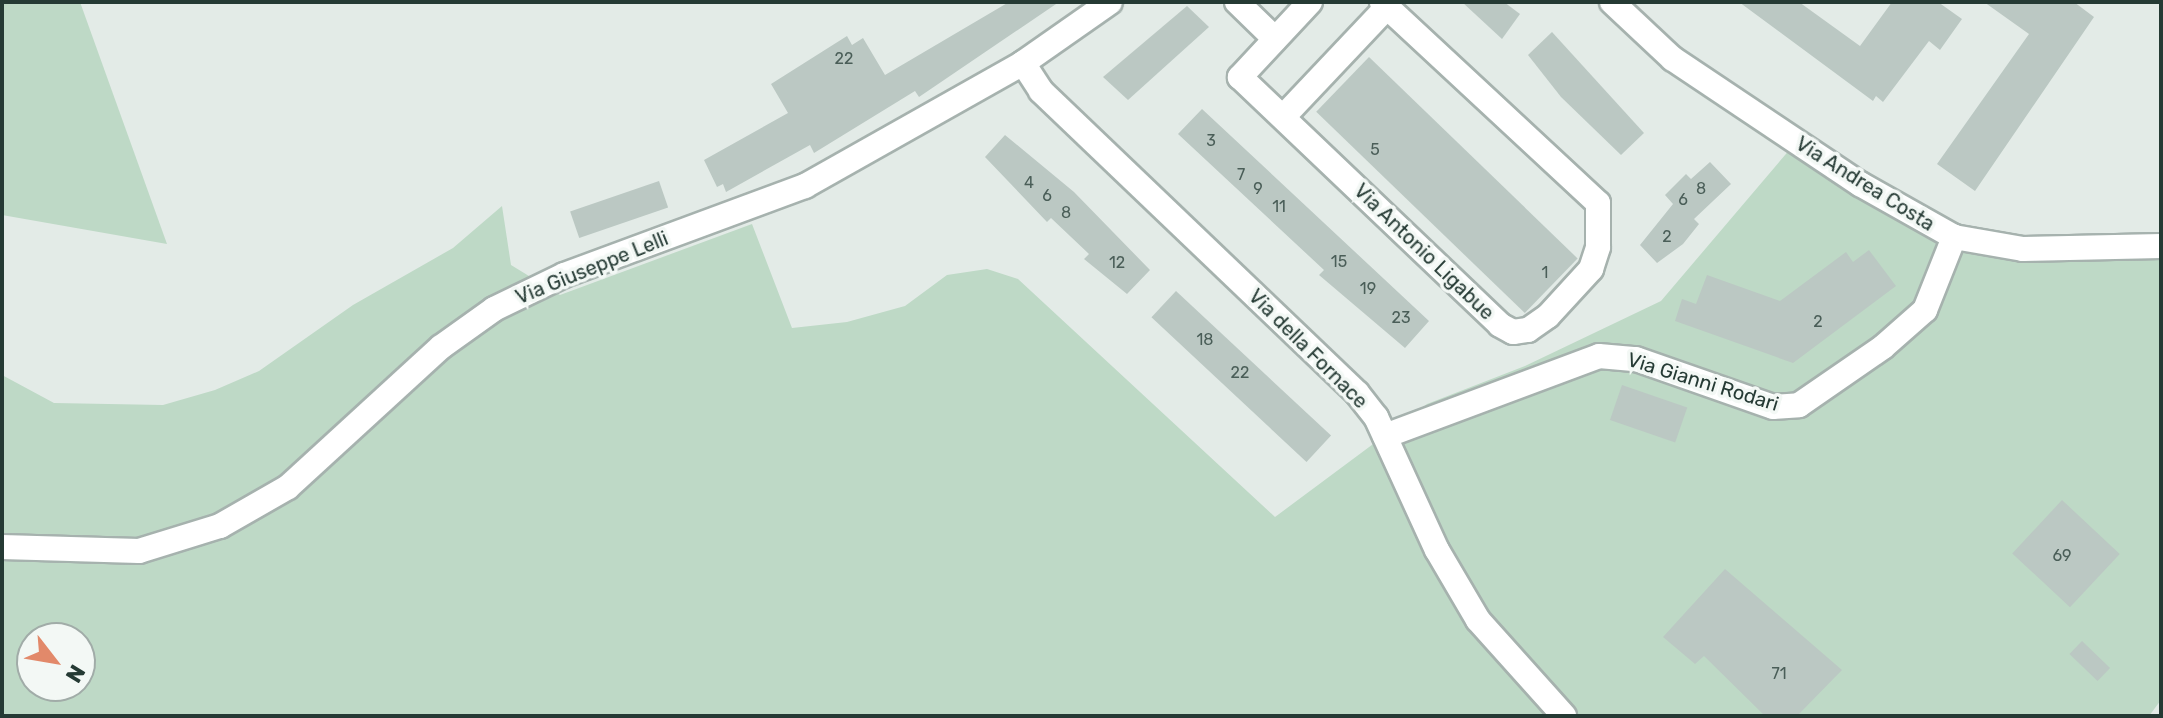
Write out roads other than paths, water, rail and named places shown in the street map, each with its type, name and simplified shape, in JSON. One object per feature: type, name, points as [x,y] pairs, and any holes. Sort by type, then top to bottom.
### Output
[{"type":"street","name":"Via Giuseppe Lelli","points":[[2,547],[139,551],[220,526],[288,487],[441,347],[494,309],[564,275],[805,186],[1023,63],[1110,2]]},
{"type":"street","points":[[1237,2],[1275,39]]},
{"type":"street","name":"Via Antonio Ligabue","points":[[1284,116],[1384,4],[1598,203],[1598,247],[1591,269],[1548,316],[1528,330],[1513,332],[1500,325],[1240,77],[1310,2]]},
{"type":"street","name":"Via Andrea Costa","points":[[1612,2],[1673,59],[1860,184],[1954,237],[2023,249],[2161,246]]},
{"type":"street","name":"Via della Fornace","points":[[1023,63],[1041,91],[1357,393],[1385,436],[1437,550],[1478,620],[1564,716]]},
{"type":"street","name":"Via Gianni Rodari","points":[[1385,436],[1599,356],[1636,359],[1773,407],[1799,405],[1883,347],[1925,310],[1954,237]]}]
